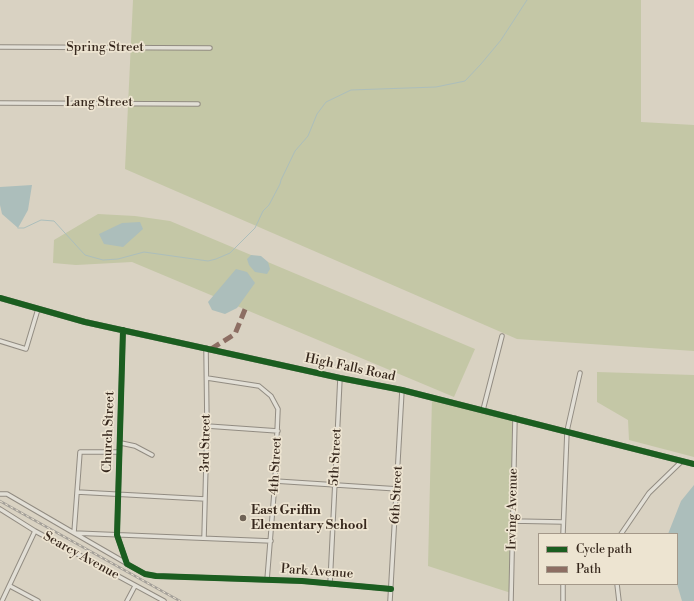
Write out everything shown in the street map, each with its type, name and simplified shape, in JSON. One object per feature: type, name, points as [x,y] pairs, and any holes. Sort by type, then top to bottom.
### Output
[{"type":"street","name":"Spring Street","points":[[0,47],[210,48]]},
{"type":"street","name":"Lang Street","points":[[0,103],[198,104]]},
{"type":"street","name":"High Falls Road","points":[[0,298],[38,310],[123,330],[340,378],[402,390],[694,464]]},
{"type":"street","points":[[0,341],[26,349],[38,310]]},
{"type":"street","name":"Church Street","points":[[123,330],[118,535],[127,564]]},
{"type":"street","points":[[483,410],[502,336]]},
{"type":"street","name":"3rd Street","points":[[204,538],[207,426],[206,348]]},
{"type":"street","points":[[563,533],[567,431],[580,373]]},
{"type":"street","name":"4th Street","points":[[207,378],[259,386],[274,400],[278,409],[275,481],[267,580]]},
{"type":"street","name":"5th Street","points":[[330,584],[340,378]]},
{"type":"street","name":"6th Street","points":[[390,601],[398,489],[402,390]]},
{"type":"street","name":"Irving Avenue","points":[[511,601],[515,418]]},
{"type":"street","points":[[207,426],[278,431]]},
{"type":"street","points":[[121,443],[135,446],[152,455]]},
{"type":"street","points":[[119,452],[80,452],[74,533],[271,541]]},
{"type":"street","points":[[622,533],[649,493],[682,461]]},
{"type":"street","points":[[275,481],[398,489]]},
{"type":"street","points":[[77,492],[205,499]]},
{"type":"street","name":"Park Avenue","points":[[0,494],[7,494],[150,576],[267,580],[391,589]]},
{"type":"street","name":"Searcy Avenue","points":[[0,509],[35,531],[164,601]]},
{"type":"street","points":[[512,521],[563,522]]},
{"type":"street","points":[[2,601],[35,531]]},
{"type":"street","points":[[563,585],[563,601]]},
{"type":"street","points":[[617,585],[619,601]]},
{"type":"street","points":[[10,586],[38,601]]},
{"type":"street","points":[[127,601],[135,586]]},
{"type":"green space","points":[[133,0],[641,0],[641,122],[694,125],[694,351],[517,339],[125,169]]},
{"type":"green space","points":[[98,214],[135,216],[170,221],[475,349],[454,397],[132,262],[76,265],[53,263],[54,240]]},
{"type":"green space","points":[[597,372],[694,375],[694,457],[629,440],[628,420],[597,402]]},
{"type":"green space","points":[[432,398],[514,419],[511,593],[428,566]]},
{"type":"shaded area","points":[[32,185],[28,210],[18,228],[2,214],[0,205],[0,187]]},
{"type":"shaded area","points":[[140,222],[143,229],[123,247],[104,244],[99,234],[122,223]]},
{"type":"shaded area","points":[[251,255],[261,256],[268,262],[270,269],[267,274],[255,272],[249,265],[247,259]]},
{"type":"shaded area","points":[[236,269],[247,272],[255,283],[237,308],[225,314],[212,310],[208,302]]},
{"type":"shaded area","points":[[694,485],[694,601],[682,601],[677,585],[678,533],[668,533],[681,501]]},
{"type":"waterway","points":[[18,228],[24,228],[41,220],[54,221],[85,255],[103,260],[118,259],[144,252],[208,261],[230,253],[255,228],[263,211],[269,205],[280,184],[295,151],[308,136],[317,114],[326,102],[351,90],[436,87],[465,81],[501,40],[527,0]]},
{"type":"railway","points":[[0,501],[180,601]]},
{"type":"marked path","points":[[211,349],[235,334],[246,307]]},
{"type":"cycle path","points":[[0,298],[85,322],[340,378],[402,390],[694,464]]},
{"type":"cycle path","points":[[123,330],[117,535],[127,564],[145,574],[156,576],[302,581],[391,589]]},
{"type":"place","name":"East Griffin Elementary School","points":[[243,518]]}]
